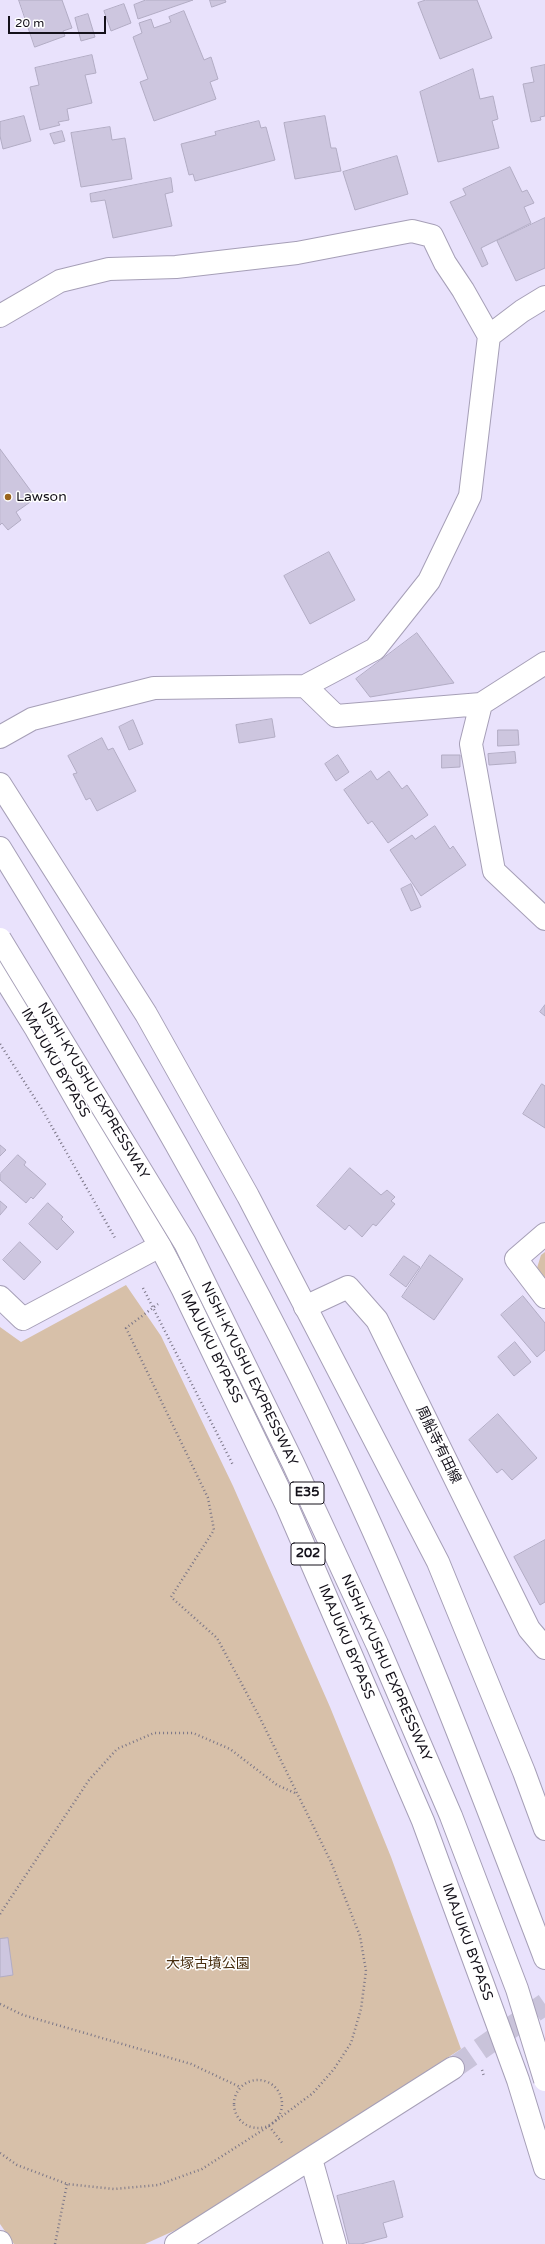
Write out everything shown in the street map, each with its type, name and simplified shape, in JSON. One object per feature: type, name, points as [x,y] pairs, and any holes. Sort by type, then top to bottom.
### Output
[{"type":"main road","points":[[0,316],[60,281],[109,269],[176,267],[282,254],[412,231],[432,236],[445,263],[463,290],[489,336],[470,496],[428,581],[375,649],[305,686],[154,688],[32,719],[0,737]]},
{"type":"main road","points":[[489,336],[522,310],[545,297]]},
{"type":"main road","points":[[305,686],[336,716],[481,704],[545,663]]},
{"type":"main road","points":[[481,704],[471,744],[494,871],[545,919]]},
{"type":"main road","points":[[0,784],[146,1014],[248,1196],[438,1562],[524,1772],[545,1829]]},
{"type":"main road","points":[[0,848],[79,976],[222,1224],[334,1445],[418,1629],[545,1958]]},
{"type":"main road","name":"NISHI-KYUSHU EXPRESSWAY","points":[[0,939],[185,1243],[293,1463],[377,1644],[451,1816],[517,1989],[545,2080]]},
{"type":"main road","name":"IMAJUKU BYPASS","points":[[0,971],[36,1029],[160,1246],[183,1290],[286,1504],[423,1821],[518,2080],[545,2168]]},
{"type":"main road","points":[[545,1234],[516,1259],[545,1298]]},
{"type":"main road","points":[[0,1297],[23,1319],[160,1246]]},
{"type":"main road","name":"周船寺有田線","points":[[305,1307],[348,1287],[377,1320],[529,1629],[545,1648]]},
{"type":"main road","points":[[176,2244],[453,2068]]},
{"type":"main road","points":[[311,2159],[335,2244]]},
{"type":"path","points":[[0,1044],[43,1111],[154,1307],[234,1466]]},
{"type":"path","points":[[0,2153],[17,2165],[67,2184],[114,2189],[158,2185],[202,2169],[269,2126],[313,2094],[334,2069],[351,2043],[361,2009],[366,1971],[360,1936],[334,1870],[260,1718],[217,1638],[171,1597],[214,1530],[208,1498],[126,1328],[154,1307],[183,1290]]},
{"type":"path","points":[[0,1914],[89,1780],[117,1749],[154,1733],[193,1733],[199,1735],[230,1749],[277,1785],[296,1793]]},
{"type":"path","points":[[0,2004],[23,2015],[191,2064],[240,2086]]},
{"type":"path","points":[[481,2069],[484,2076]]},
{"type":"path","points":[[255,2079],[272,2083],[282,2096],[280,2114],[269,2126],[252,2128],[238,2118],[233,2102],[240,2086],[255,2079]]},
{"type":"path","points":[[55,2244],[67,2184]]},
{"type":"green space","points":[[545,1252],[545,1278],[537,1268],[541,1255]]},
{"type":"green space","name":"大塚古墳公園","points":[[126,1285],[161,1336],[233,1486],[330,1707],[391,1857],[461,2049],[189,2224],[145,2244],[14,2244],[0,2224],[0,1327],[21,1342]]},
{"type":"building","points":[[19,0],[62,0],[72,28],[63,31],[65,36],[35,47]]},
{"type":"building","points":[[146,0],[193,0],[138,19],[134,5]]},
{"type":"building","points":[[210,0],[225,0],[226,2],[212,7]]},
{"type":"building","points":[[426,0],[477,0],[492,38],[440,59],[418,3]]},
{"type":"building","points":[[124,4],[131,23],[111,31],[104,11]]},
{"type":"building","points":[[184,11],[204,60],[211,57],[218,79],[210,82],[216,99],[154,121],[140,82],[148,79],[133,37],[142,33],[139,23],[151,19],[154,28],[171,22],[169,17]]},
{"type":"building","points":[[88,14],[95,37],[81,41],[75,18]]},
{"type":"building","points":[[92,55],[96,73],[85,75],[92,103],[67,109],[69,120],[58,122],[60,125],[40,130],[30,87],[39,85],[35,68]]},
{"type":"building","points":[[545,65],[545,116],[540,117],[541,120],[531,122],[523,84],[534,82],[531,68]]},
{"type":"building","points":[[473,69],[480,99],[493,96],[498,119],[492,121],[499,148],[438,162],[420,92]]},
{"type":"building","points":[[24,116],[31,141],[3,149],[0,136],[0,122]]},
{"type":"building","points":[[325,116],[331,148],[336,148],[341,171],[295,179],[284,123]]},
{"type":"building","points":[[259,121],[261,128],[266,127],[275,160],[195,181],[193,174],[189,175],[181,144],[216,135],[215,132]]},
{"type":"building","points":[[110,127],[112,140],[125,138],[132,179],[81,187],[71,133]]},
{"type":"building","points":[[62,131],[65,141],[54,144],[50,134]]},
{"type":"building","points":[[397,156],[408,194],[355,210],[343,172]]},
{"type":"building","points":[[510,167],[522,192],[527,190],[534,203],[524,207],[531,223],[481,248],[488,264],[482,267],[450,202],[466,195],[463,189]]},
{"type":"building","points":[[171,178],[173,192],[165,194],[172,226],[113,238],[105,200],[91,202],[90,194]]},
{"type":"building","points":[[545,218],[545,268],[516,281],[497,241]]},
{"type":"building","points":[[0,449],[36,498],[16,512],[21,520],[8,530],[2,523],[0,525]]},
{"type":"building","points":[[329,552],[355,600],[310,624],[284,576]]},
{"type":"building","points":[[417,633],[454,683],[370,697],[356,679]]},
{"type":"building","points":[[272,719],[275,737],[239,743],[236,725]]},
{"type":"building","points":[[133,720],[143,744],[129,750],[119,727]]},
{"type":"building","points":[[498,730],[518,730],[519,745],[498,746]]},
{"type":"building","points":[[102,738],[108,750],[113,748],[136,791],[97,811],[90,798],[86,800],[73,774],[77,773],[68,756]]},
{"type":"building","points":[[515,752],[516,763],[489,765],[488,754]]},
{"type":"building","points":[[338,755],[349,772],[336,781],[325,764]]},
{"type":"building","points":[[442,755],[460,755],[460,767],[442,768]]},
{"type":"building","points":[[371,771],[377,780],[389,771],[402,789],[407,785],[428,815],[388,843],[372,821],[368,824],[344,790]]},
{"type":"building","points":[[435,826],[450,849],[453,846],[466,865],[421,896],[390,850],[412,835],[415,839]]},
{"type":"building","points":[[411,884],[421,907],[411,911],[401,889]]},
{"type":"building","points":[[545,1005],[545,1016],[540,1012]]},
{"type":"building","points":[[542,1084],[545,1086],[545,1128],[523,1114]]},
{"type":"building","points":[[0,1145],[6,1150],[0,1156]]},
{"type":"building","points":[[18,1155],[26,1162],[24,1165],[46,1184],[33,1199],[31,1197],[26,1203],[0,1180],[0,1174]]},
{"type":"building","points":[[350,1168],[381,1195],[387,1190],[395,1197],[391,1201],[395,1204],[376,1226],[373,1224],[362,1237],[349,1225],[345,1230],[317,1206]]},
{"type":"building","points":[[0,1201],[7,1207],[0,1215]]},
{"type":"building","points":[[48,1203],[63,1217],[61,1219],[74,1232],[57,1250],[29,1224]]},
{"type":"building","points":[[20,1242],[41,1262],[24,1280],[3,1260]]},
{"type":"building","points":[[430,1255],[463,1279],[434,1320],[402,1297]]},
{"type":"building","points":[[404,1256],[420,1267],[406,1287],[390,1275]]},
{"type":"building","points":[[523,1296],[545,1323],[545,1350],[537,1357],[501,1315]]},
{"type":"building","points":[[515,1342],[531,1362],[514,1376],[498,1357]]},
{"type":"building","points":[[498,1414],[537,1458],[512,1480],[502,1469],[497,1473],[469,1440]]},
{"type":"building","points":[[545,1540],[545,1602],[540,1605],[514,1557]]},
{"type":"building","points":[[8,1938],[13,1975],[0,1977],[0,1939]]},
{"type":"building","points":[[394,2181],[403,2217],[383,2223],[387,2237],[361,2244],[349,2244],[337,2196]]},
{"type":"tunnel","points":[[453,2068],[545,2004]]},
{"type":"place","name":"Lawson","points":[[8,497]]}]
